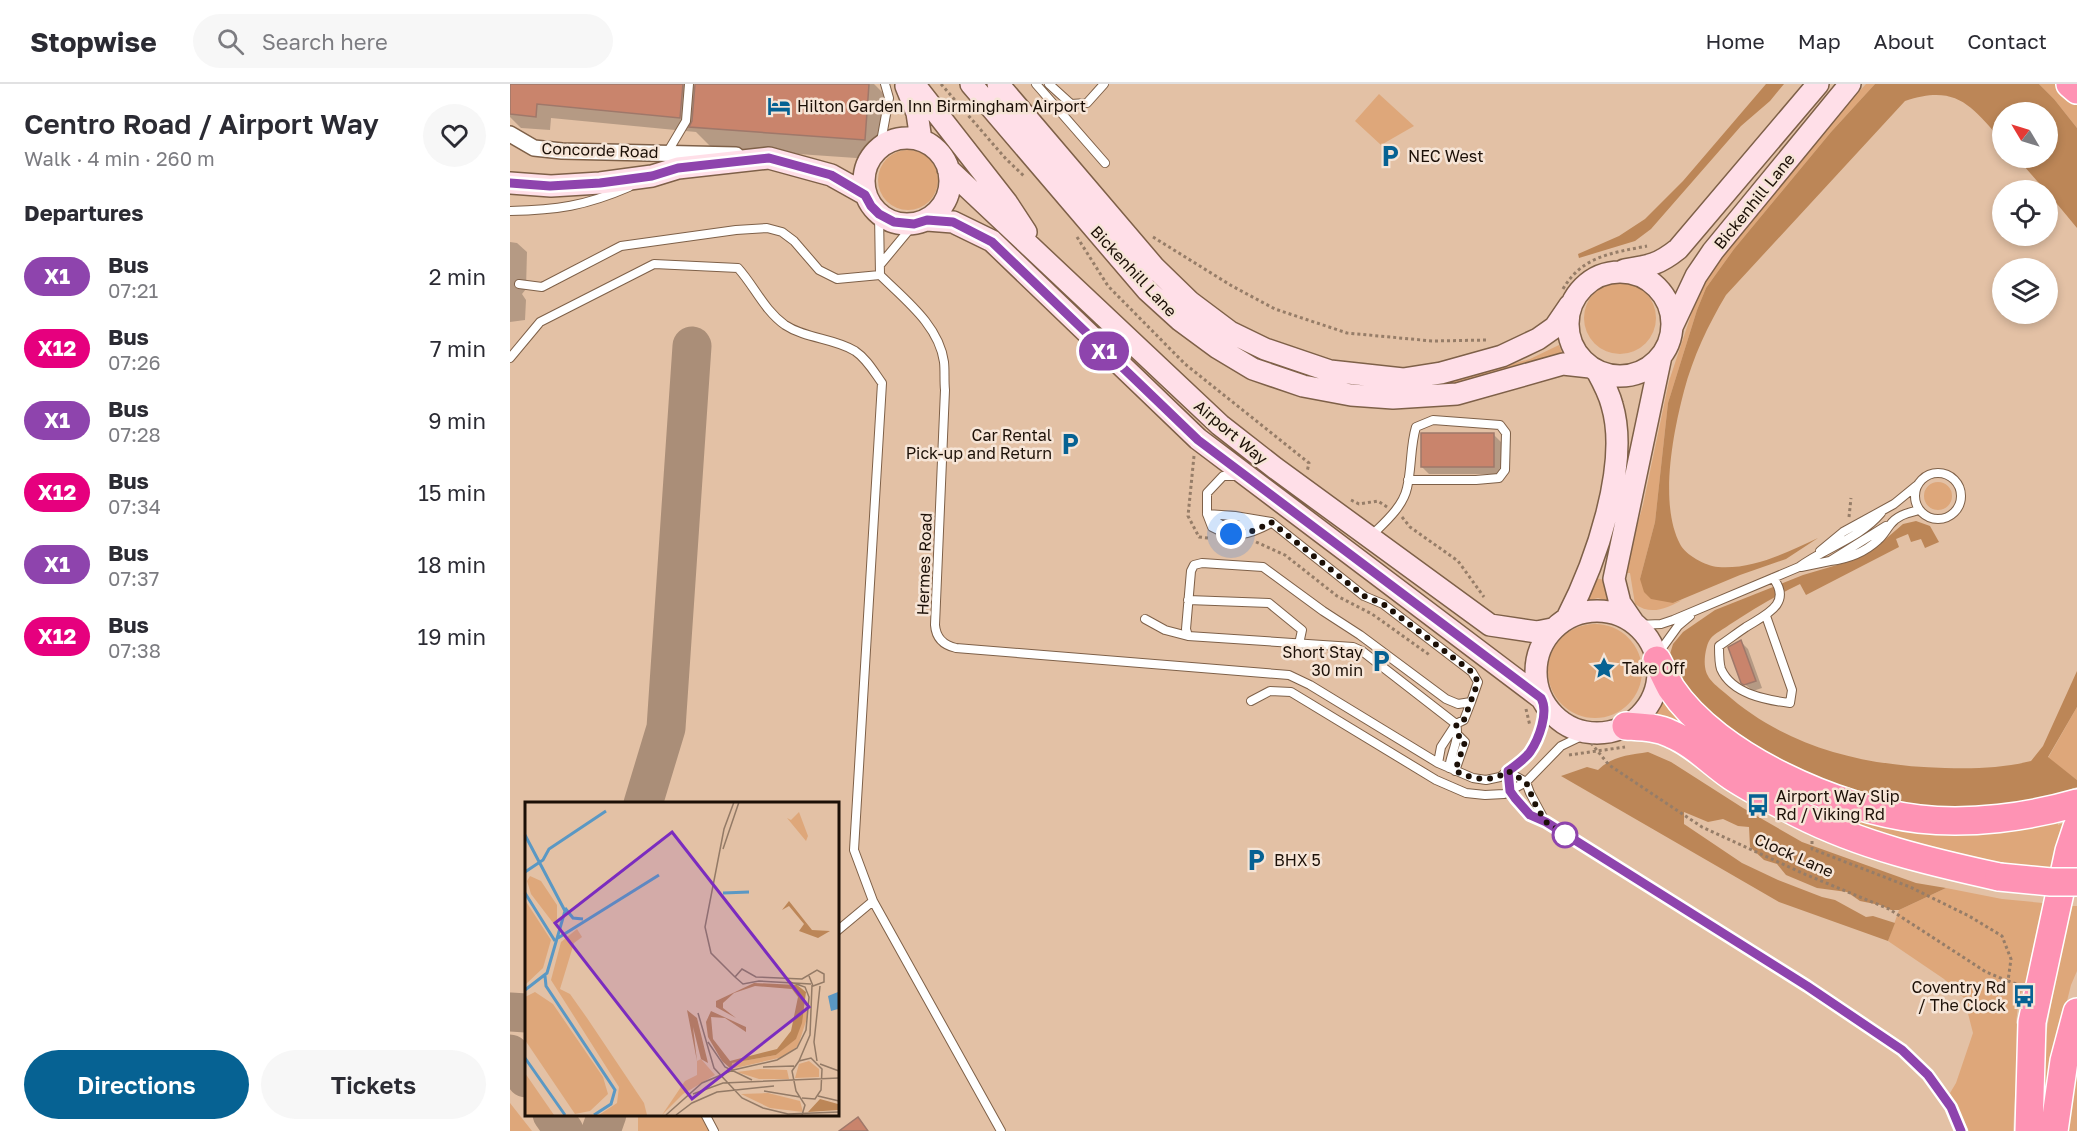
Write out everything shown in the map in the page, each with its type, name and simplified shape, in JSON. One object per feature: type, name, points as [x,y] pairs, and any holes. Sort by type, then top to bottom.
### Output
[{"type":"highway","points":[[2070,84],[2077,90]]},
{"type":"highway","points":[[1657,658],[1671,688],[1703,724],[1742,753],[1823,794],[1855,805],[1919,819],[1988,819],[2045,812],[2077,804]]},
{"type":"highway","points":[[1626,726],[1658,729],[1671,734],[1732,777],[1801,815],[1842,833],[1893,851],[1999,877],[2077,882]]},
{"type":"highway","points":[[2029,1131],[2032,1022],[2069,851],[2077,828]]},
{"type":"highway","points":[[2054,1131],[2064,1061],[2077,1012]]},
{"type":"street","points":[[905,84],[917,113],[921,140]]},
{"type":"street","points":[[914,84],[1007,203],[1046,263]]},
{"type":"street","name":"Bickenhill Lane","points":[[971,84],[1147,290],[1180,320],[1218,348],[1253,369],[1303,386],[1351,395],[1393,398],[1457,394],[1563,364],[1594,369]]},
{"type":"street","name":"Bickenhill Lane","points":[[998,84],[1154,267],[1190,302],[1230,332],[1265,349],[1330,371],[1403,379],[1441,373],[1502,356],[1538,339],[1555,327],[1565,300]]},
{"type":"street","name":"Bickenhill Lane","points":[[1615,271],[1647,267],[1662,262],[1678,249],[1818,84]]},
{"type":"street","name":"Bickenhill Lane","points":[[1672,327],[1696,276],[1713,251],[1850,84]]},
{"type":"street","name":"Concorde Road","points":[[510,134],[534,148],[562,151],[716,153],[769,158],[831,175],[865,195]]},
{"type":"street","points":[[898,138],[921,140],[934,148],[944,159],[948,169],[950,188],[943,205],[920,222],[894,222],[879,214],[865,195],[863,178],[868,162],[880,147],[898,138]]},
{"type":"street","points":[[510,183],[550,186],[600,183],[652,176],[678,168],[769,158]]},
{"type":"street","name":"Airport Way","points":[[948,169],[1220,425],[1370,537],[1490,625],[1537,632],[1560,623]]},
{"type":"street","name":"Airport Way","points":[[920,222],[953,222],[992,242],[1198,440],[1543,701]]},
{"type":"street","points":[[1615,271],[1630,272],[1644,277],[1656,286],[1668,305],[1672,327],[1669,342],[1661,356],[1639,373],[1610,376],[1594,369],[1580,358],[1572,346],[1568,333],[1565,300],[1601,275],[1615,271]]},
{"type":"street","points":[[1594,369],[1613,406],[1617,444],[1607,516],[1589,573],[1560,623],[1544,640],[1537,655],[1535,676],[1543,701],[1562,723],[1587,733],[1606,733],[1626,726],[1645,710],[1653,696],[1657,682],[1657,658],[1648,638],[1620,603],[1614,579],[1639,471],[1661,356]]},
{"type":"street","points":[[1560,623],[1588,611],[1609,611],[1635,623]]},
{"type":"lane","points":[[667,153],[686,121],[689,84]]},
{"type":"lane","points":[[880,147],[890,98],[885,84]]},
{"type":"lane","points":[[1036,84],[1105,163]]},
{"type":"lane","points":[[1049,84],[1071,104],[1087,103],[1104,84]]},
{"type":"lane","points":[[510,211],[552,210],[583,204],[602,199],[652,176]]},
{"type":"lane","points":[[519,284],[542,287],[621,246],[736,230],[767,228],[782,232],[794,241],[819,270],[837,279],[880,275],[879,214]]},
{"type":"lane","points":[[880,265],[920,222]]},
{"type":"lane","points":[[510,358],[540,322],[654,264],[738,267],[752,283],[764,306],[786,325],[806,335],[855,351],[870,365],[882,383],[854,850],[873,901],[1001,1131]]},
{"type":"lane","name":"Hermes Road","points":[[880,275],[927,323],[944,360],[945,390],[935,625],[942,642],[956,648],[1289,675],[1438,763],[1486,780],[1500,777],[1508,771]]},
{"type":"lane","points":[[1370,537],[1394,512],[1407,490],[1408,480],[1412,442],[1416,427],[1433,420],[1500,425],[1506,433],[1505,470],[1498,478],[1408,480]]},
{"type":"lane","points":[[1799,567],[1816,554],[1864,530],[1928,474],[1943,473],[1956,480],[1961,491],[1960,504],[1951,515],[1935,519],[1926,516],[1919,510],[1915,499],[1917,485]]},
{"type":"lane","points":[[1248,476],[1223,476],[1207,493],[1207,514],[1212,527],[1226,534],[1238,535],[1271,522]]},
{"type":"lane","points":[[1635,623],[1661,624],[1799,567],[1843,559],[1866,549],[1880,539],[1892,521],[1901,515],[1919,510]]},
{"type":"lane","points":[[1207,514],[1271,522],[1364,596],[1383,604],[1472,672],[1478,682],[1471,702],[1464,720],[1456,724],[1441,747],[1438,763]]},
{"type":"lane","points":[[1188,636],[1186,629],[1188,600],[1191,571],[1194,565],[1202,563],[1263,567],[1446,699],[1458,704],[1471,702]]},
{"type":"lane","points":[[1766,616],[1792,690],[1790,703],[1774,701],[1736,689],[1721,669],[1719,646],[1766,616],[1774,608],[1780,597],[1780,587],[1773,578]]},
{"type":"lane","points":[[1188,600],[1269,603],[1302,630],[1299,644]]},
{"type":"lane","points":[[1657,658],[1678,626],[1695,610]]},
{"type":"lane","points":[[1145,619],[1165,630],[1188,636],[1353,647],[1362,651],[1456,724],[1459,736],[1450,758],[1452,769]]},
{"type":"lane","points":[[1353,647],[1360,635]]},
{"type":"lane","points":[[1251,701],[1270,691],[1291,692],[1436,780],[1467,793],[1485,795],[1504,794],[1526,782],[1561,746],[1587,733]]},
{"type":"lane","points":[[1508,771],[1530,753],[1543,723],[1543,701]]},
{"type":"lane","points":[[1508,771],[1510,791],[1530,815],[1546,822],[1815,991],[1902,1050],[1934,1083],[1951,1107],[1961,1131]]},
{"type":"lane","points":[[1508,771],[1526,782],[1546,822]]},
{"type":"lane","points":[[838,930],[873,901]]},
{"type":"lane","points":[[706,1116],[714,1131]]},
{"type":"path","points":[[1150,235],[1232,286],[1275,309],[1347,333],[1432,341],[1496,340]]},
{"type":"path","points":[[1565,300],[1570,276],[1592,259],[1650,245]]},
{"type":"path","points":[[1195,449],[1188,516],[1199,537],[1209,538]]},
{"type":"path","points":[[1306,474],[1309,463]]},
{"type":"path","points":[[1842,523],[1849,517],[1851,498]]},
{"type":"path","points":[[1350,499],[1359,504],[1378,501],[1402,517],[1410,527],[1458,561],[1489,604]]},
{"type":"path","points":[[1250,542],[1260,543],[1285,555],[1337,596],[1372,614],[1436,660]]},
{"type":"path","name":"Clock Lane","points":[[1587,733],[1593,747],[1609,765],[1702,827],[1802,873],[1889,909],[1986,972],[2025,988]]},
{"type":"path","points":[[1812,836],[1812,849],[1910,887],[1969,916],[2002,936],[2011,958],[2008,981]]},
{"type":"shaded area","points":[[983,84],[990,84],[1149,272],[1256,352],[1446,382],[1530,359],[1559,345],[1563,355],[1449,387],[1373,389],[1291,373],[1253,356],[1217,336],[1181,310],[1146,276]]},
{"type":"shaded area","points":[[1766,84],[1784,84],[1770,101],[1741,126],[1651,229],[1635,241],[1579,258],[1578,254],[1619,236],[1645,219],[1683,181]]},
{"type":"shaded area","points":[[1866,84],[1875,84],[1831,132],[1734,249],[1706,288],[1668,403],[1655,522],[1640,579],[1673,603],[1682,600],[1659,610],[1641,608],[1635,604],[1630,573],[1624,573],[1643,505],[1669,381],[1699,291],[1716,262],[1837,115]]},
{"type":"shaded area","points":[[1875,84],[2039,84],[2056,102],[1992,102],[1992,130],[1971,108],[1950,97],[1923,96],[1905,101],[1726,295],[1696,354],[1684,391],[1672,447],[1670,509],[1680,544],[1691,556],[1702,562],[1718,567],[1731,567],[1770,559],[1818,538],[1786,559],[1673,603],[1651,599],[1644,592],[1640,579],[1655,522],[1668,403],[1697,310],[1706,288],[1734,249],[1831,132]]},
{"type":"shaded area","points":[[2039,84],[2064,84],[2077,96],[2077,128],[2058,102]]},
{"type":"shaded area","points":[[1379,94],[1414,126],[1381,145],[1355,121]]},
{"type":"shaded area","points":[[2058,104],[2077,128],[2077,228],[2058,205],[2058,180],[2036,180],[2026,168],[2058,168]]},
{"type":"shaded area","points":[[908,150],[925,155],[933,163],[938,180],[933,197],[925,205],[908,210],[891,205],[883,197],[878,180],[883,163],[891,155]]},
{"type":"shaded area","points":[[1620,282],[1640,288],[1650,298],[1656,318],[1650,338],[1640,348],[1620,354],[1600,348],[1590,338],[1584,318],[1590,298],[1600,288]]},
{"type":"shaded area","points":[[1938,482],[1948,486],[1952,496],[1948,506],[1938,510],[1928,506],[1924,496],[1928,486]]},
{"type":"shaded area","points":[[1916,521],[1930,526],[1939,542],[1925,548],[1921,539],[1911,542],[1908,534],[1896,539],[1899,547],[1806,595],[1800,584],[1764,603],[1711,638],[1705,656],[1705,669],[1709,678],[1749,712],[1774,728],[1828,750],[1886,763],[1967,768],[1999,767],[2031,761],[2043,746],[2077,671],[2077,707],[2048,757],[2077,780],[2077,787],[2045,799],[1954,809],[1844,792],[1805,777],[1721,728],[1671,669],[1670,654],[1673,644],[1683,632],[1715,610],[1803,575],[1854,560],[1881,543],[1903,524]]},
{"type":"shaded area","points":[[1596,578],[1608,581],[1611,602],[1598,598],[1586,601]]},
{"type":"shaded area","points":[[1595,624],[1613,628],[1628,638],[1638,653],[1642,671],[1638,689],[1628,704],[1613,714],[1595,718],[1577,714],[1562,704],[1552,689],[1548,671],[1552,653],[1562,638],[1577,628]]},
{"type":"shaded area","points":[[1666,692],[1832,803],[2057,817],[2058,825],[2071,820],[2054,870],[1950,858],[1811,810],[1650,719]]},
{"type":"shaded area","points":[[2077,707],[2077,780],[2048,758]]},
{"type":"shaded area","points":[[1648,752],[1671,762],[1802,842],[1916,883],[1946,888],[1899,910],[1891,910],[1860,901],[1847,892],[1817,888],[1786,875],[1777,864],[1764,860],[1750,847],[1749,827],[1738,826],[1723,819],[1708,822],[1684,812],[1684,824],[1742,863],[1778,880],[1835,900],[1866,917],[1873,916],[1895,923],[1888,941],[1779,902],[1561,776],[1587,767],[1598,770],[1615,759]]},
{"type":"shaded area","points":[[1946,888],[2002,899],[2043,903],[2028,979],[2019,997],[2016,1023],[2019,1026],[2013,1131],[1969,1131],[1950,1093],[1956,1083],[1973,1033],[1964,998],[1944,979],[1888,941],[1899,910]]},
{"type":"shaded area","points":[[2072,906],[2077,906],[2077,971],[2071,985],[2053,1057],[2042,1120],[2045,1042],[2054,985]]},
{"type":"shaded area","points":[[2077,1054],[2077,1131],[2065,1131]]},
{"type":"shaded area","points":[[510,1103],[532,1131],[510,1131]]},
{"type":"shaded area","points":[[638,1116],[706,1116],[714,1131],[638,1131]]},
{"type":"building","points":[[510,84],[683,84],[680,118],[537,104],[536,117],[510,114]]},
{"type":"building","name":"Hilton Garden Inn Birmingham Airport","points":[[695,84],[869,84],[865,140],[689,127],[692,121]]},
{"type":"building","points":[[1421,433],[1494,433],[1494,467],[1421,467]]},
{"type":"building","points":[[1741,640],[1756,681],[1744,685],[1741,683],[1728,647]]},
{"type":"building","points":[[858,1117],[868,1131],[839,1131]]},
{"type":"taxiway","points":[[644,802],[666,728],[692,346]]},
{"type":"taxiway","points":[[510,1012],[525,1013]]},
{"type":"taxiway","points":[[510,1054],[525,1076]]},
{"type":"taxiway","points":[[553,1116],[564,1131]]},
{"type":"taxiway","points":[[601,1131],[606,1116]]},
{"type":"bus line","name":"X1","points":[[510,183],[550,186],[600,183],[652,176],[678,168],[769,158],[831,175],[865,195],[879,214],[894,222],[914,224],[927,220],[953,222],[992,242],[1198,440],[1541,698],[1545,705],[1543,723],[1530,753],[1508,771],[1510,791],[1530,815],[1546,822],[1737,942],[1902,1050],[1928,1075],[1951,1107],[1961,1131]]},
{"type":"place","name":"Hilton Garden Inn Birmingham Airport","points":[[779,106]]},
{"type":"place","name":"NEC West","points":[[1390,156]]},
{"type":"place","name":"Car Rental Pick-up and Return","points":[[1070,444]]},
{"type":"place","name":"Short Stay 30 min","points":[[1381,661]]},
{"type":"place","name":"Take Off","points":[[1604,668]]},
{"type":"place","name":"Airport Way Slip Rd / Viking Rd","points":[[1758,805]]},
{"type":"place","name":"BHX 5","points":[[1256,860]]},
{"type":"place","name":"Coventry Rd / The Clock","points":[[2024,996]]},
{"type":"route","points":[[1231,534],[1238,535],[1271,522],[1364,596],[1383,604],[1472,672],[1478,682],[1477,688],[1464,720],[1456,724],[1459,736],[1465,742],[1455,771],[1486,780],[1500,777],[1508,771],[1526,782],[1546,822],[1572,839],[1565,835]]}]
